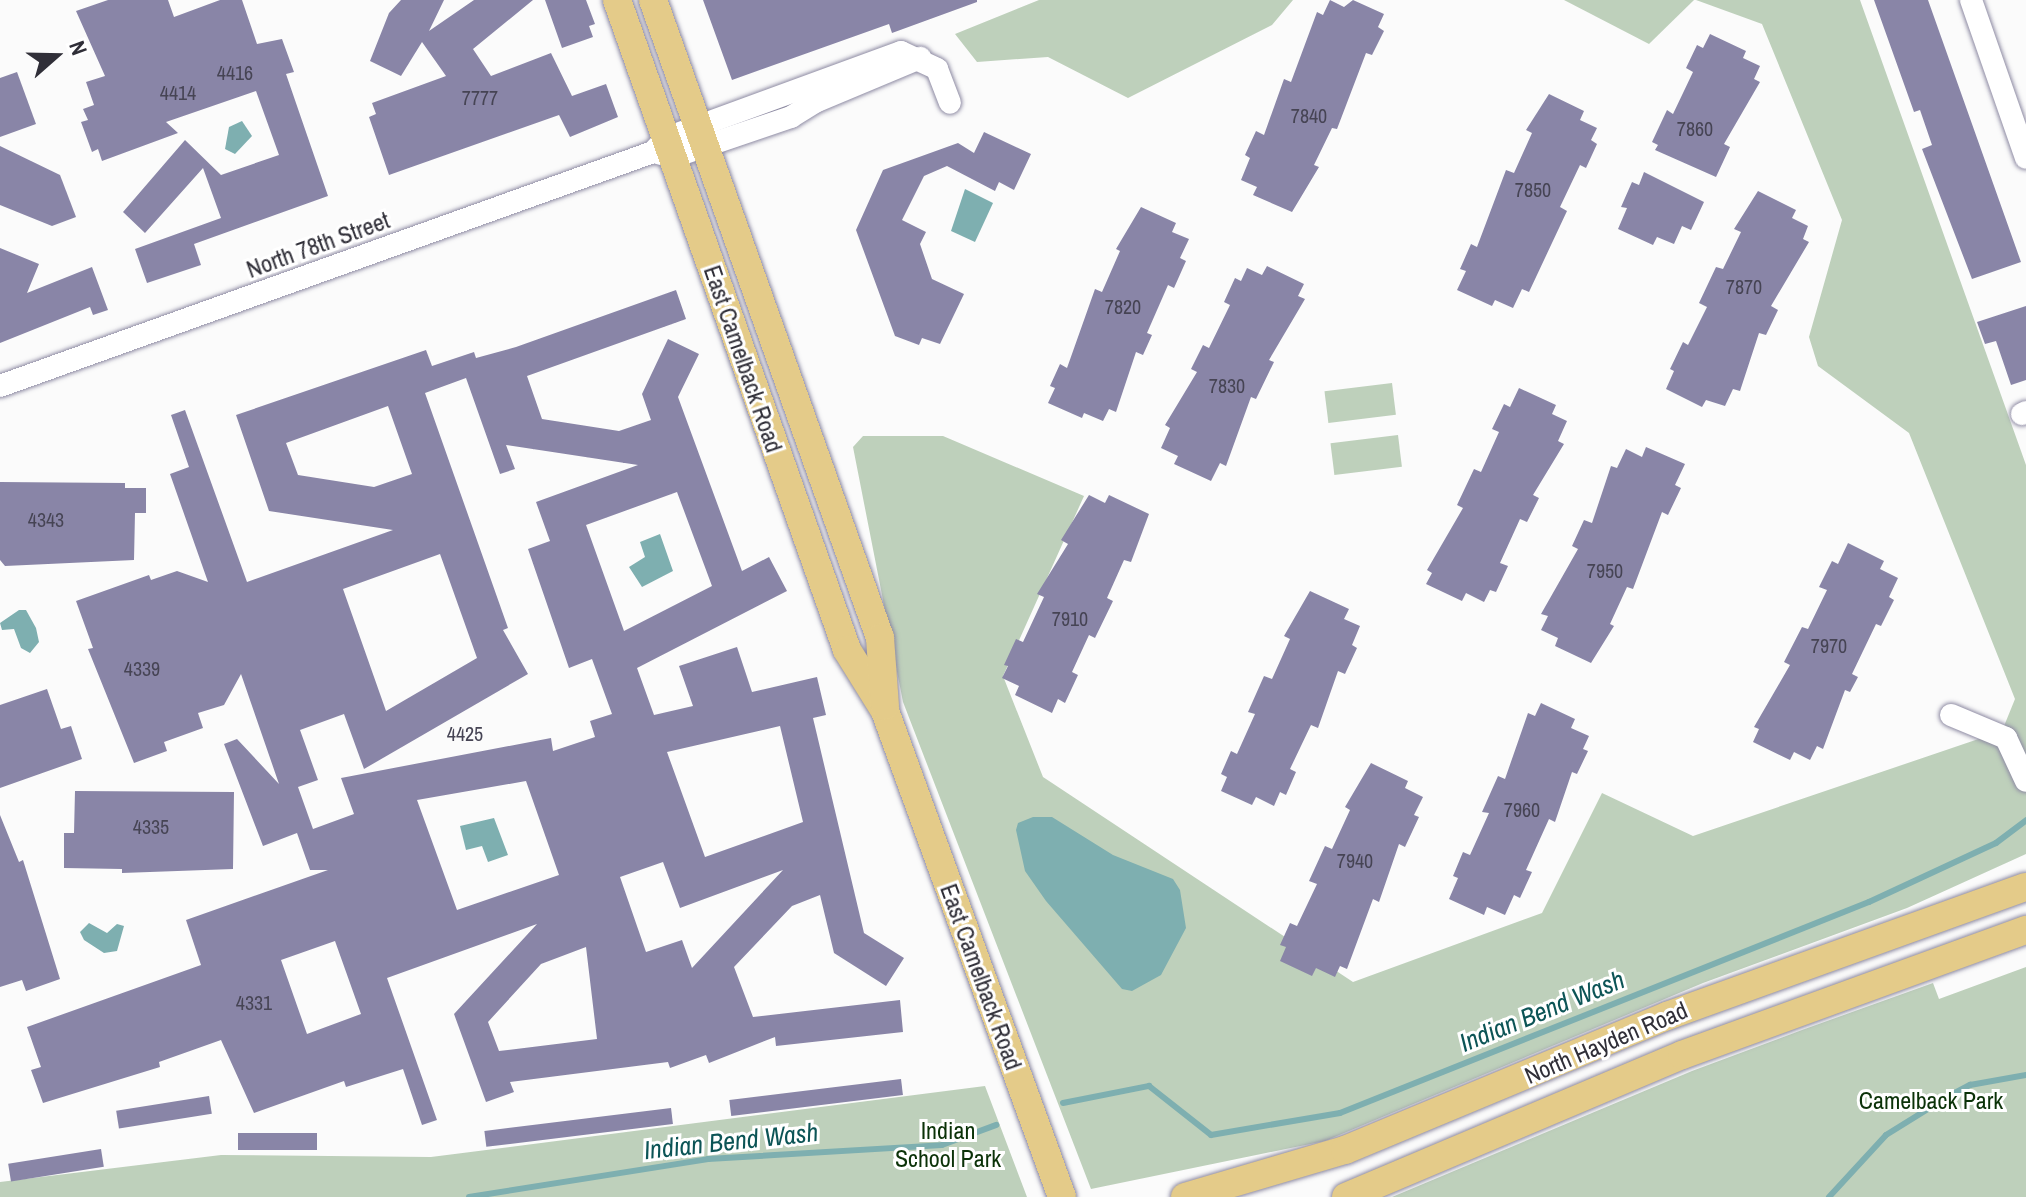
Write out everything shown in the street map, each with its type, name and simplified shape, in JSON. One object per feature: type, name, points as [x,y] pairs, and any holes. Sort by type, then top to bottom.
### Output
[{"type":"main road","name":"East Camelback Road","points":[[617,0],[664,149],[847,650],[885,711],[1062,1197]]},
{"type":"main road","name":"East Camelback Road","points":[[653,0],[880,638],[885,711]]},
{"type":"main road","name":"North Hayden Road","points":[[1185,1197],[1345,1150],[1667,1016],[2026,887]]},
{"type":"main road","name":"North Hayden Road","points":[[1346,1197],[1682,1055],[2026,930]]},
{"type":"street","points":[[1971,0],[2026,158]]},
{"type":"street","name":"North 78th Street","points":[[0,386],[664,149],[791,117],[817,101],[920,58],[937,69],[950,103]]},
{"type":"street","points":[[1951,715],[2006,738],[2026,781]]},
{"type":"green space","points":[[1039,0],[1293,0],[1272,25],[1128,98],[1048,57],[977,62],[955,34]]},
{"type":"green space","points":[[1564,0],[1694,0],[1649,44]]},
{"type":"green space","points":[[1696,0],[1860,0],[2026,465],[2026,854],[1907,908],[1703,983],[1325,1141],[1091,1189],[903,702],[853,447],[863,436],[943,436],[1084,496],[1003,676],[1043,777],[1353,982],[1542,913],[1602,793],[1693,836],[2002,731],[2015,699],[1909,433],[1818,366],[1809,337],[1842,220],[1762,24]]},
{"type":"green space","points":[[1392,383],[1396,415],[1328,423],[1325,391]]},
{"type":"green space","points":[[1398,435],[1402,467],[1334,475],[1331,443]]},
{"type":"green space","name":"Camelback Park","points":[[2026,967],[2026,1197],[1392,1197],[1692,1071],[1802,1030],[1933,983],[1939,999]]},
{"type":"green space","name":"Indian School Park","points":[[985,1086],[1027,1197],[0,1197],[0,1182],[221,1155],[431,1157]]},
{"type":"water","points":[[242,121],[252,136],[235,154],[225,149],[229,127]]},
{"type":"water","points":[[965,189],[993,203],[975,242],[951,231]]},
{"type":"water","points":[[660,534],[673,571],[642,587],[629,567],[645,557],[640,542]]},
{"type":"water","points":[[19,610],[26,610],[36,628],[39,642],[30,653],[21,648],[14,629],[2,630],[0,623]]},
{"type":"water","points":[[1033,817],[1052,817],[1113,855],[1173,879],[1180,890],[1186,928],[1161,975],[1132,991],[1122,989],[1046,901],[1025,871],[1016,830],[1018,823]]},
{"type":"water","points":[[494,818],[508,855],[488,862],[482,846],[466,850],[460,826]]},
{"type":"water","points":[[89,923],[107,933],[117,924],[124,926],[117,951],[104,953],[84,940],[80,932]]},
{"type":"building","points":[[108,0],[168,0],[174,17],[220,0],[242,0],[257,44],[282,39],[294,72],[286,74],[328,196],[194,244],[201,265],[147,283],[135,249],[221,218],[203,168],[145,233],[123,212],[185,140],[221,175],[279,155],[256,91],[166,122],[178,133],[102,161],[98,149],[92,152],[81,122],[88,120],[83,109],[94,105],[86,82],[105,76],[76,11]]},
{"type":"building","points":[[401,0],[444,0],[429,31],[474,0],[533,0],[473,49],[491,76],[551,53],[572,96],[606,84],[618,117],[570,137],[559,115],[389,175],[369,117],[376,114],[372,103],[446,76],[422,42],[401,76],[370,61],[389,13]]},
{"type":"building","points":[[545,0],[586,0],[595,24],[589,26],[593,37],[562,48]]},
{"type":"building","points":[[703,0],[977,2],[892,33],[889,24],[732,80]]},
{"type":"building","points":[[1330,0],[1344,7],[1353,0],[1384,14],[1378,27],[1384,31],[1372,55],[1366,53],[1337,129],[1332,128],[1314,165],[1319,167],[1292,212],[1253,195],[1257,187],[1241,180],[1250,158],[1245,155],[1256,131],[1264,135],[1284,79],[1291,82],[1317,12],[1323,15]]},
{"type":"building","points":[[1874,0],[1928,0],[2021,262],[1972,279],[1922,149],[1932,145],[1920,110],[1914,112]]},
{"type":"building","points":[[1710,34],[1746,51],[1743,58],[1760,66],[1754,79],[1760,82],[1724,144],[1730,147],[1716,177],[1655,150],[1658,145],[1652,142],[1667,110],[1673,114],[1693,72],[1686,68],[1697,45],[1703,48]]},
{"type":"building","points":[[17,72],[36,124],[0,137],[0,78]]},
{"type":"building","points":[[1549,94],[1584,111],[1580,120],[1597,128],[1591,140],[1597,144],[1586,168],[1580,165],[1560,207],[1567,211],[1529,292],[1522,289],[1513,308],[1495,300],[1492,306],[1457,290],[1466,271],[1460,269],[1471,244],[1477,247],[1506,170],[1514,173],[1532,133],[1526,130]]},
{"type":"building","points":[[984,132],[1031,154],[1014,190],[999,182],[995,191],[947,166],[924,176],[902,220],[926,232],[920,244],[932,279],[964,294],[940,344],[922,338],[919,345],[895,336],[856,230],[883,170],[958,143],[974,153]]},
{"type":"building","points":[[0,146],[60,175],[76,217],[52,226],[0,205]]},
{"type":"building","points":[[1644,172],[1704,202],[1691,230],[1682,226],[1674,244],[1657,237],[1653,245],[1618,229],[1627,208],[1621,207],[1632,182],[1639,185]]},
{"type":"building","points":[[1758,191],[1796,210],[1792,218],[1808,226],[1803,239],[1809,242],[1771,306],[1778,310],[1766,335],[1759,333],[1740,391],[1733,389],[1725,406],[1706,400],[1702,407],[1666,389],[1674,371],[1670,369],[1683,342],[1688,345],[1707,307],[1699,303],[1716,267],[1723,269],[1741,232],[1734,229]]},
{"type":"building","points":[[1141,207],[1176,223],[1172,232],[1189,239],[1180,258],[1186,261],[1174,288],[1168,285],[1147,333],[1152,335],[1143,355],[1136,352],[1116,412],[1109,409],[1103,421],[1084,413],[1082,418],[1048,403],[1055,388],[1050,386],[1060,364],[1067,368],[1095,289],[1102,292],[1120,251],[1116,249]]},
{"type":"building","points":[[0,248],[39,264],[27,293],[92,267],[108,310],[93,315],[90,307],[0,343]]},
{"type":"building","points":[[1267,266],[1304,284],[1298,296],[1305,299],[1269,360],[1274,362],[1256,399],[1251,397],[1226,466],[1220,463],[1211,481],[1174,464],[1178,456],[1161,448],[1170,428],[1165,425],[1197,372],[1191,369],[1203,345],[1209,348],[1230,305],[1224,302],[1235,278],[1241,281],[1247,268],[1262,275]]},
{"type":"building","points":[[676,290],[686,319],[527,376],[542,419],[619,431],[651,420],[642,394],[668,339],[699,354],[678,397],[742,571],[769,557],[787,591],[637,668],[654,715],[693,706],[679,666],[737,647],[752,692],[817,677],[826,715],[813,718],[864,933],[904,958],[886,986],[834,953],[820,895],[792,906],[734,967],[753,1017],[900,1000],[903,1032],[776,1046],[775,1037],[709,1063],[706,1055],[670,1068],[668,1062],[510,1082],[514,1092],[486,1102],[454,1014],[537,924],[387,978],[437,1120],[422,1125],[403,1069],[346,1087],[344,1081],[254,1113],[221,1040],[159,1062],[160,1067],[43,1103],[31,1070],[41,1067],[27,1027],[201,965],[186,920],[328,870],[310,870],[297,833],[263,846],[224,744],[237,739],[279,784],[241,674],[224,705],[198,713],[203,728],[164,742],[167,751],[134,763],[88,649],[93,648],[76,601],[149,575],[151,580],[177,571],[208,582],[170,474],[189,467],[171,415],[185,410],[247,582],[393,530],[269,511],[236,415],[426,350],[432,366],[474,352],[476,358],[516,347]],"holes":[[[466,378],[500,474],[515,469],[506,445],[638,465],[536,502],[550,541],[528,549],[569,668],[592,659],[612,714],[590,721],[595,737],[553,751],[551,738],[341,778],[354,814],[313,829],[298,787],[318,780],[300,730],[344,714],[364,769],[528,674],[503,630],[508,628],[425,393]],[[388,406],[412,474],[374,487],[298,475],[286,443]],[[677,492],[712,586],[624,631],[586,525]],[[440,554],[477,658],[386,711],[343,589]],[[780,726],[803,822],[705,857],[667,752]],[[526,781],[559,875],[457,910],[417,800]],[[663,862],[680,908],[783,870],[692,968],[682,940],[646,952],[620,877]],[[335,941],[361,1014],[307,1034],[281,960]],[[586,947],[597,1039],[499,1051],[488,1022],[541,964]]]},
{"type":"building","points":[[2026,306],[2026,380],[2011,385],[1996,341],[1985,344],[1977,322]]},
{"type":"building","points":[[1519,388],[1556,405],[1552,414],[1567,421],[1558,441],[1564,444],[1533,495],[1539,498],[1527,522],[1520,519],[1500,563],[1508,566],[1496,592],[1490,590],[1484,602],[1466,593],[1462,601],[1426,584],[1432,573],[1427,570],[1463,508],[1457,505],[1474,469],[1481,472],[1499,432],[1492,429],[1504,404],[1510,407]]},
{"type":"building","points":[[1646,447],[1685,464],[1675,485],[1681,488],[1668,515],[1662,512],[1633,589],[1627,587],[1610,624],[1614,626],[1591,663],[1555,646],[1558,638],[1541,630],[1548,616],[1541,614],[1578,549],[1572,546],[1584,520],[1592,523],[1611,466],[1617,468],[1626,449],[1642,457]]},
{"type":"building","points":[[0,482],[125,483],[125,488],[146,488],[146,513],[135,513],[134,560],[5,566],[0,560]]},
{"type":"building","points":[[1089,495],[1105,503],[1109,495],[1149,514],[1131,562],[1124,560],[1107,598],[1113,601],[1095,638],[1089,635],[1072,672],[1078,675],[1065,703],[1058,699],[1052,713],[1015,695],[1019,686],[1002,678],[1008,666],[1004,665],[1016,639],[1023,642],[1044,597],[1037,594],[1068,544],[1061,540]]},
{"type":"building","points":[[1848,543],[1884,561],[1880,569],[1898,578],[1889,597],[1894,600],[1881,626],[1876,624],[1852,674],[1858,677],[1850,692],[1845,690],[1823,749],[1817,746],[1810,760],[1794,752],[1790,760],[1753,742],[1759,729],[1754,727],[1790,665],[1784,662],[1802,627],[1808,629],[1827,590],[1819,587],[1832,561],[1838,564]]},
{"type":"building","points":[[1310,591],[1349,609],[1344,619],[1360,626],[1352,645],[1357,648],[1345,674],[1338,671],[1318,728],[1311,725],[1290,769],[1296,772],[1286,795],[1280,792],[1274,806],[1256,797],[1252,805],[1221,791],[1227,777],[1221,774],[1231,751],[1237,754],[1255,714],[1248,712],[1264,676],[1272,679],[1290,639],[1284,636]]},
{"type":"building","points":[[47,689],[61,729],[71,726],[82,759],[0,788],[0,705]]},
{"type":"building","points":[[1541,703],[1575,719],[1571,728],[1589,736],[1583,749],[1588,751],[1577,774],[1572,772],[1555,822],[1549,819],[1526,870],[1532,872],[1520,898],[1514,895],[1505,915],[1487,907],[1484,915],[1449,899],[1458,878],[1453,876],[1463,852],[1470,855],[1489,813],[1482,812],[1498,776],[1505,779],[1528,713],[1535,716]]},
{"type":"building","points":[[1371,763],[1408,781],[1405,788],[1423,797],[1414,815],[1419,817],[1405,847],[1399,844],[1379,902],[1373,899],[1347,969],[1340,966],[1335,977],[1316,968],[1312,976],[1280,961],[1286,947],[1280,945],[1290,923],[1297,926],[1317,884],[1309,881],[1325,846],[1332,849],[1350,810],[1345,807]]},
{"type":"building","points":[[75,791],[234,792],[233,869],[122,873],[122,869],[64,868],[64,833],[74,833]]},
{"type":"building","points":[[0,815],[19,862],[23,860],[60,979],[26,991],[22,980],[0,987]]},
{"type":"building","points":[[901,1079],[903,1095],[731,1116],[729,1100]]},
{"type":"building","points":[[209,1096],[212,1114],[119,1128],[116,1111]]},
{"type":"building","points":[[671,1108],[673,1124],[486,1147],[484,1131]]},
{"type":"building","points":[[238,1133],[317,1133],[317,1150],[238,1150]]},
{"type":"building","points":[[101,1149],[104,1167],[11,1181],[8,1164]]},
{"type":"waterway","name":"Indian Bend Wash","points":[[1063,1103],[1149,1086],[1211,1135],[1340,1113],[1869,902],[1996,843],[2026,820]]},
{"type":"waterway","points":[[1829,1197],[1886,1135],[1970,1085],[2026,1075]]},
{"type":"waterway","name":"Indian Bend Wash","points":[[469,1197],[708,1159],[942,1145],[996,1125]]}]
